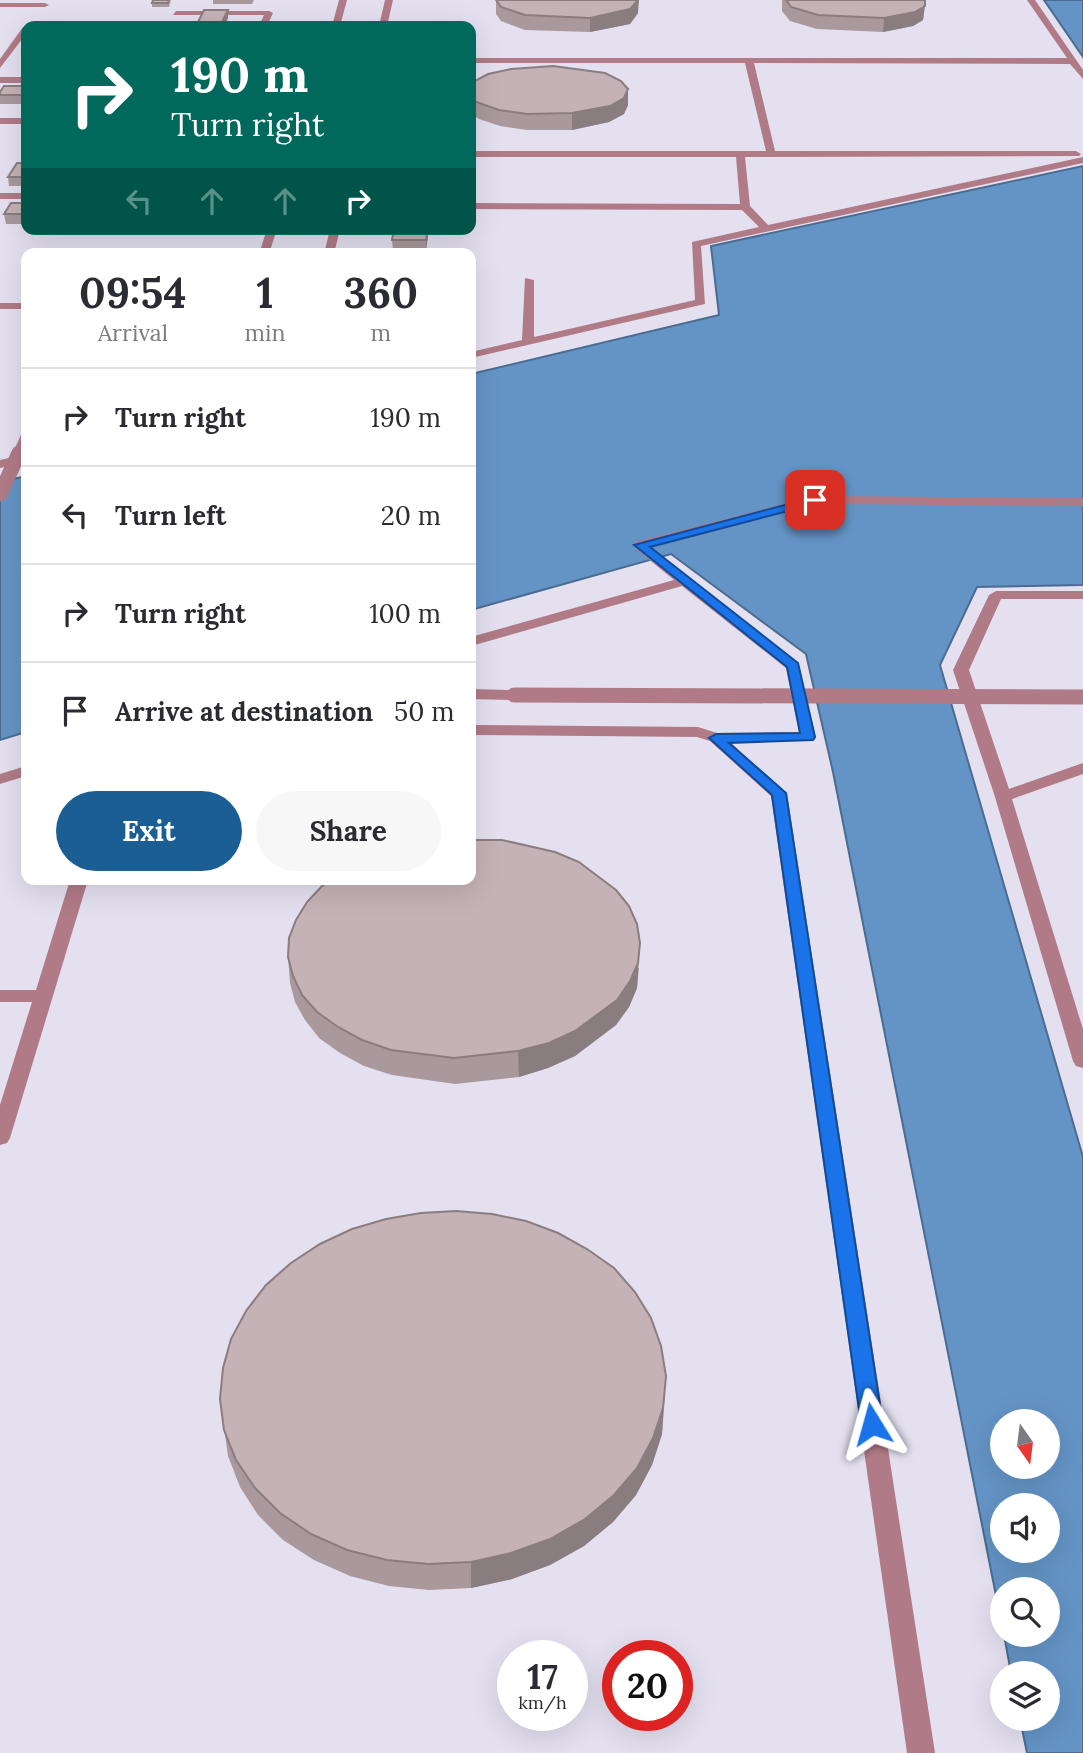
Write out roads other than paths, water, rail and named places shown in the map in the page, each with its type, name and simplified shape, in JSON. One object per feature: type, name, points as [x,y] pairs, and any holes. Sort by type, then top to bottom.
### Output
[{"type":"street","points":[[184,0],[174,16],[269,13],[265,21]]},
{"type":"street","points":[[337,21],[343,0]]},
{"type":"street","points":[[384,21],[389,0]]},
{"type":"street","points":[[1031,0],[1083,76]]},
{"type":"street","points":[[0,5],[47,2]]},
{"type":"street","points":[[37,16],[47,2]]},
{"type":"street","points":[[0,65],[5,52],[21,34]]},
{"type":"street","points":[[476,60],[1073,61]]},
{"type":"street","points":[[749,60],[771,154]]},
{"type":"street","points":[[0,80],[21,80]]},
{"type":"street","points":[[0,121],[21,121]]},
{"type":"street","points":[[476,153],[1083,154]]},
{"type":"street","points":[[740,154],[745,207],[765,228]]},
{"type":"street","points":[[476,354],[701,302],[696,244],[1083,160]]},
{"type":"street","points":[[0,196],[21,196]]},
{"type":"street","points":[[476,206],[745,207]]},
{"type":"street","points":[[528,342],[529,280]]},
{"type":"street","points":[[0,306],[21,306]]},
{"type":"street","points":[[0,494],[21,448]]},
{"type":"street","points":[[0,464],[21,459]]},
{"type":"street","points":[[476,730],[669,731],[698,732],[716,738],[808,737],[793,666],[640,545],[815,500],[1083,502]]},
{"type":"street","points":[[476,641],[684,581]]},
{"type":"street","points":[[1083,596],[996,595],[961,670],[1077,1020],[1083,1061]]},
{"type":"street","points":[[476,694],[1083,697]]},
{"type":"street","points":[[716,738],[779,793],[921,1753]]},
{"type":"street","points":[[1003,797],[1083,768]]},
{"type":"street","points":[[0,779],[21,773]]},
{"type":"street","points":[[0,1138],[77,885]]},
{"type":"street","points":[[0,996],[42,996]]},
{"type":"water","points":[[1044,0],[1083,0],[1083,57]]},
{"type":"water","points":[[1083,166],[1083,585],[977,587],[940,665],[1083,1157],[1083,1753],[1027,1753],[1022,1731],[1060,1731],[1060,1661],[1009,1661],[1006,1647],[1060,1647],[1060,1577],[992,1577],[833,772],[806,654],[671,554],[476,609],[476,373],[719,315],[711,246]]},
{"type":"water","points":[[21,477],[21,734],[0,740],[0,482]]}]
